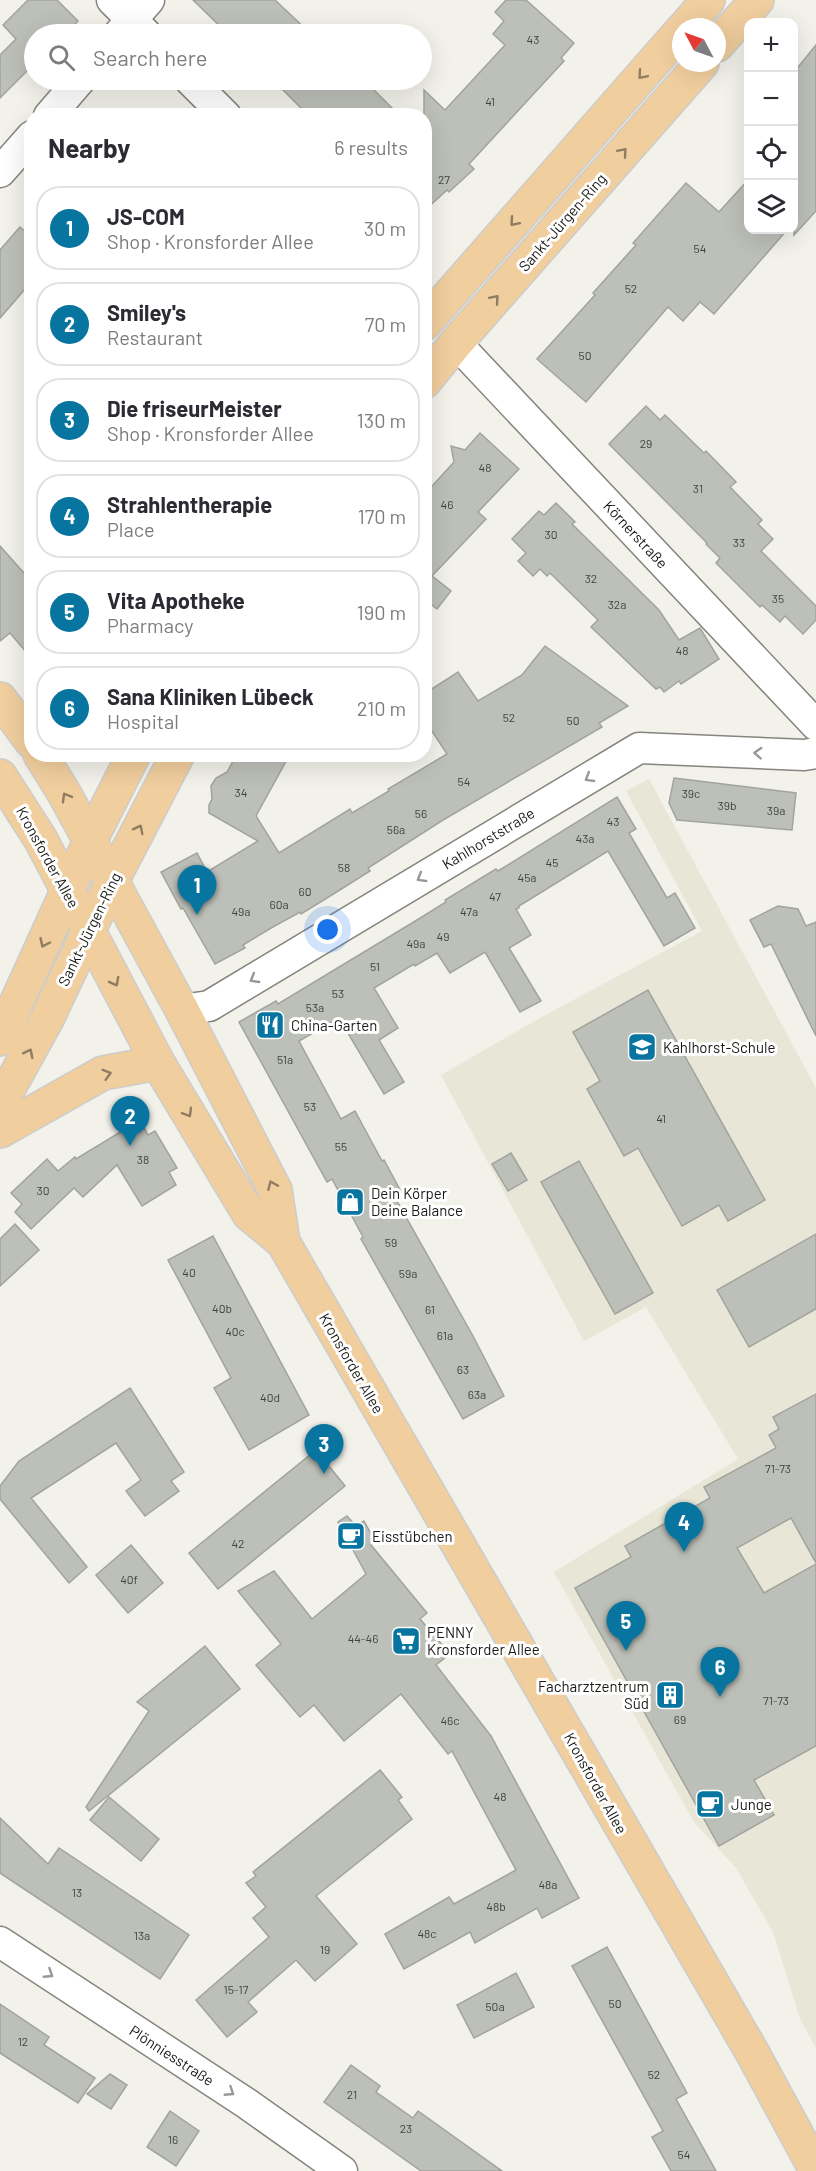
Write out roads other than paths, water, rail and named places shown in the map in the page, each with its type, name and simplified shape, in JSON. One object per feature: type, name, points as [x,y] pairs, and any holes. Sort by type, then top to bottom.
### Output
[{"type":"main road","points":[[693,18],[708,0]]},
{"type":"main road","points":[[726,35],[757,0]]},
{"type":"main road","points":[[432,311],[672,41]]},
{"type":"main road","name":"Sankt-Jürgen-Ring","points":[[432,372],[694,72]]},
{"type":"main road","name":"Kronsforder Allee","points":[[0,699],[24,730]]},
{"type":"main road","name":"Kronsforder Allee","points":[[45,762],[182,1010],[275,1190],[283,1242]]},
{"type":"main road","points":[[0,1039],[90,841],[130,762]]},
{"type":"main road","name":"Sankt-Jürgen-Ring","points":[[0,1104],[42,1029],[112,881],[174,762]]},
{"type":"main road","name":"Kronsforder Allee","points":[[0,776],[27,817],[68,890],[158,1063],[249,1214],[283,1242],[746,2042],[816,2170]]},
{"type":"main road","points":[[0,1131],[103,1073],[158,1063]]},
{"type":"street","points":[[56,108],[71,90]]},
{"type":"street","points":[[200,90],[218,108]]},
{"type":"street","points":[[0,172],[24,145]]},
{"type":"street","name":"Körnerstraße","points":[[456,343],[816,725]]},
{"type":"street","name":"Kahlhorststraße","points":[[182,1010],[209,1006],[639,748],[804,755],[816,753]]},
{"type":"street","name":"Plönniesstraße","points":[[0,1942],[246,2103],[342,2171]]},
{"type":"place","name":"JS-COM","points":[[197,915]]},
{"type":"place","name":"China-Garten","points":[[270,1025]]},
{"type":"place","name":"Kahlhorst-Schule","points":[[642,1047]]},
{"type":"place","name":"Smiley's","points":[[130,1146]]},
{"type":"place","name":"Dein Körper Deine Balance","points":[[350,1202]]},
{"type":"place","name":"Die friseurMeister","points":[[324,1474]]},
{"type":"place","name":"Eisstübchen","points":[[351,1536]]},
{"type":"place","name":"Strahlentherapie","points":[[684,1552]]},
{"type":"place","name":"PENNY Kronsforder Allee","points":[[406,1641]]},
{"type":"place","name":"Vita Apotheke","points":[[626,1651]]},
{"type":"place","name":"Facharztzentrum Süd","points":[[670,1695]]},
{"type":"place","name":"Sana Kliniken Lübeck","points":[[720,1697]]},
{"type":"place","name":"Junge","points":[[710,1804]]}]
